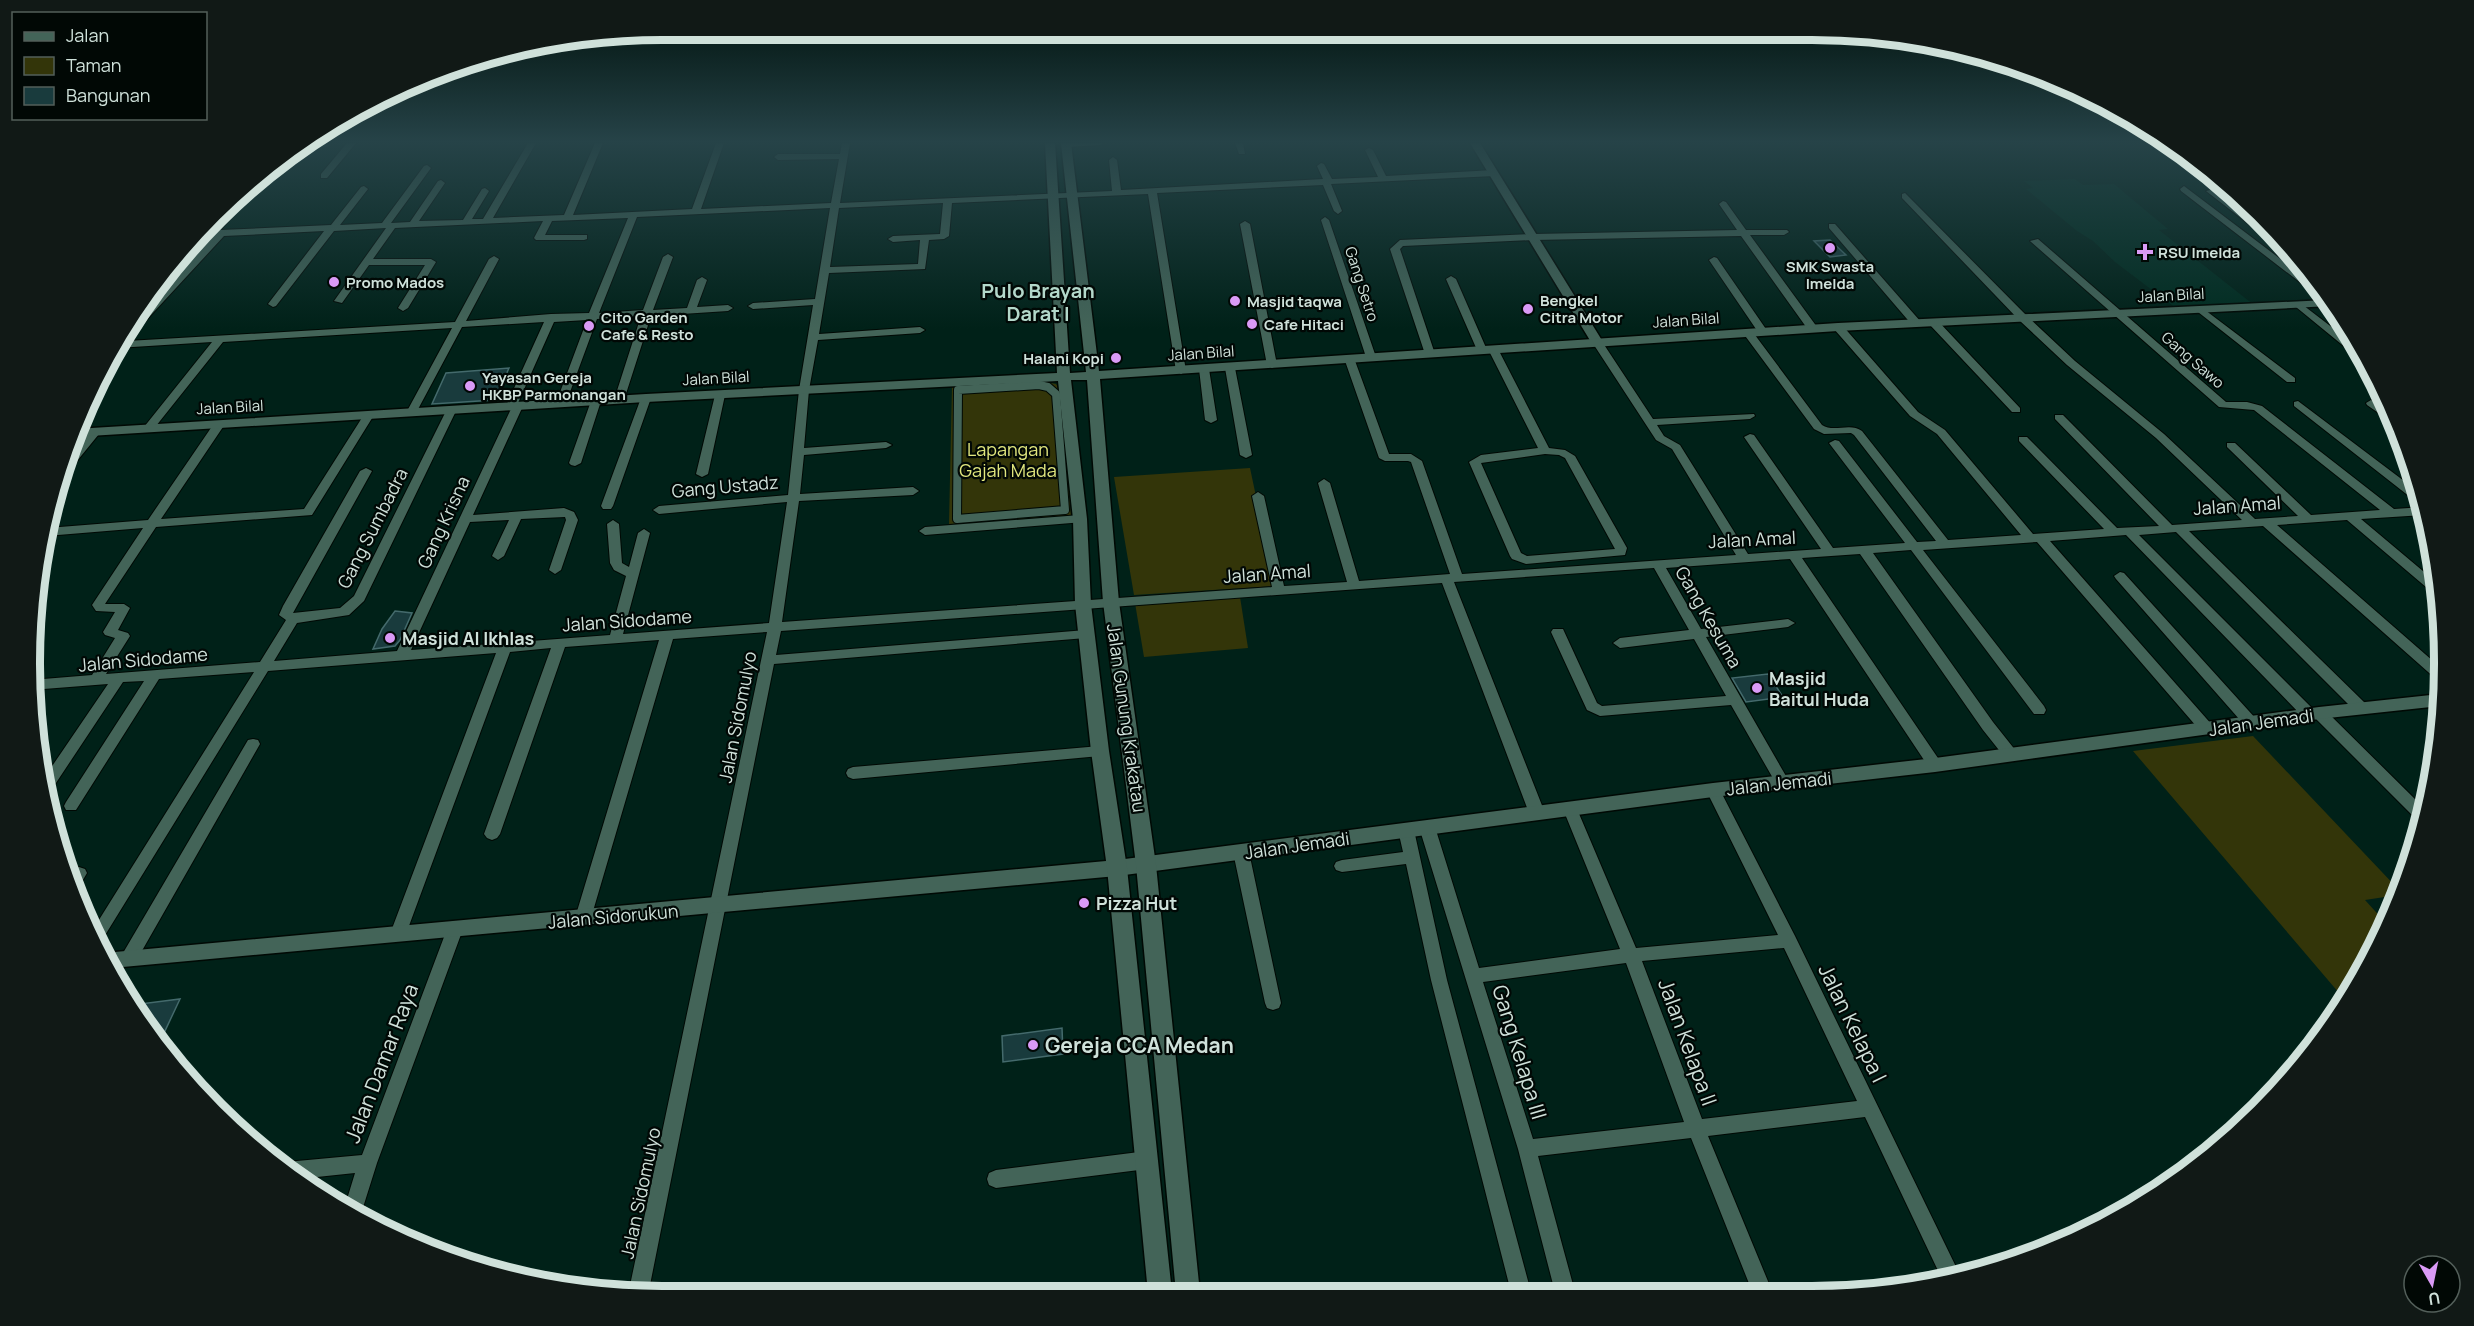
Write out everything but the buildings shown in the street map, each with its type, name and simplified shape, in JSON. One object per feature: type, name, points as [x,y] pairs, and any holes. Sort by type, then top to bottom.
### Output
[{"type":"main road","name":"Jalan Gunung Krakatau","points":[[1055,205],[1064,378],[1074,513],[1100,751],[1117,868],[1159,1286]]},
{"type":"main road","name":"Jalan Gunung Krakatau","points":[[1073,205],[1093,375],[1111,602],[1146,865],[1187,1286]]},
{"type":"main road","points":[[1513,205],[1597,342]]},
{"type":"main road","name":"Jalan Bilal","points":[[85,432],[646,398],[804,390],[959,386],[1093,375],[1230,368],[1349,358],[1838,327],[2319,304]]},
{"type":"main road","name":"Jalan Jemadi","points":[[1117,868],[1713,790],[1935,765],[2361,708],[2432,701]]},
{"type":"main road","name":"Jalan Sidorukun","points":[[116,959],[1117,868]]},
{"type":"street","points":[[273,304],[351,205]]},
{"type":"street","points":[[339,301],[367,262],[402,205]]},
{"type":"street","points":[[413,224],[426,205]]},
{"type":"street","points":[[466,222],[476,205]]},
{"type":"street","points":[[488,220],[497,205]]},
{"type":"street","points":[[568,217],[573,205]]},
{"type":"street","points":[[696,211],[698,205]]},
{"type":"street","points":[[213,233],[837,205]]},
{"type":"street","name":"Jalan Sidomulyo","points":[[640,1285],[775,627],[794,498],[804,390],[837,205]]},
{"type":"street","points":[[893,239],[944,235],[947,205]]},
{"type":"street","points":[[1154,205],[1182,371]]},
{"type":"street","points":[[1336,205],[1338,211]]},
{"type":"street","points":[[1724,205],[1813,329]]},
{"type":"street","points":[[1914,205],[2023,318],[2098,387],[2160,436],[2251,522]]},
{"type":"street","points":[[2205,205],[2300,278]]},
{"type":"street","points":[[2228,205],[2246,218]]},
{"type":"street","points":[[155,303],[235,212]]},
{"type":"street","points":[[561,403],[634,214]]},
{"type":"street","points":[[549,218],[540,239],[584,237]]},
{"type":"street","name":"Gang Setro","points":[[1325,219],[1371,357]]},
{"type":"street","points":[[1245,224],[1272,365]]},
{"type":"street","points":[[1832,226],[1917,324]]},
{"type":"street","points":[[1430,354],[1395,249],[1396,245],[1533,237],[1784,232]]},
{"type":"street","points":[[824,270],[922,267],[926,238]]},
{"type":"street","name":"Gang Sawo","points":[[2035,241],[2223,405],[2247,405],[2258,408],[2391,513]]},
{"type":"street","points":[[619,400],[647,313],[668,258]]},
{"type":"street","points":[[411,413],[494,260]]},
{"type":"street","points":[[1714,260],[1763,332]]},
{"type":"street","points":[[367,262],[431,262],[404,308]]},
{"type":"street","points":[[1451,279],[1487,350],[1545,452]]},
{"type":"street","points":[[691,310],[702,280]]},
{"type":"street","points":[[753,306],[820,303]]},
{"type":"street","points":[[2299,305],[2343,341]]},
{"type":"street","points":[[129,344],[728,308]]},
{"type":"street","points":[[2200,310],[2291,380]]},
{"type":"street","name":"Gang Krisna","points":[[402,655],[465,519],[551,318]]},
{"type":"street","points":[[1934,323],[2016,410]]},
{"type":"street","points":[[1838,327],[1914,414],[1941,432],[2208,730]]},
{"type":"street","points":[[814,337],[920,330]]},
{"type":"street","points":[[1748,333],[1818,427],[1824,431],[1854,430],[1858,433],[1945,544]]},
{"type":"street","points":[[148,429],[220,339]]},
{"type":"street","points":[[1597,342],[1660,438],[1676,447],[1744,557]]},
{"type":"street","points":[[1349,358],[1385,458],[1411,457],[1416,461],[1452,578],[1537,813]]},
{"type":"street","points":[[1230,368],[1246,455]]},
{"type":"street","points":[[1204,369],[1211,420]]},
{"type":"street","points":[[1039,385],[1056,394],[1074,513],[957,519],[959,386],[1039,385]]},
{"type":"street","name":"Gang Ustadz","points":[[702,474],[720,395]]},
{"type":"street","points":[[607,506],[646,398]]},
{"type":"street","points":[[575,463],[596,401]]},
{"type":"street","points":[[2371,403],[2378,408]]},
{"type":"street","points":[[2298,404],[2408,489]]},
{"type":"street","name":"Gang Sumbadra","points":[[293,619],[344,612],[359,598],[451,411]]},
{"type":"street","points":[[55,531],[308,512],[369,415]]},
{"type":"street","points":[[1651,423],[1750,416]]},
{"type":"street","points":[[2059,417],[2361,708]]},
{"type":"street","points":[[95,681],[123,636],[110,632],[124,608],[101,608],[98,605],[219,424]]},
{"type":"street","points":[[78,454],[95,432]]},
{"type":"street","points":[[1750,436],[1828,552]]},
{"type":"street","points":[[2023,439],[2113,531]]},
{"type":"street","points":[[1835,443],[2039,710]]},
{"type":"street","points":[[798,452],[886,445]]},
{"type":"street","points":[[2231,445],[2308,519]]},
{"type":"street","points":[[1545,452],[1561,452],[1569,456],[1622,548],[1621,552],[1526,560],[1517,558],[1475,462],[1481,458],[1545,452]]},
{"type":"street","points":[[101,930],[266,666],[293,619],[286,615],[289,606],[366,471]]},
{"type":"street","points":[[1324,483],[1354,585]]},
{"type":"street","name":"Gang Ustadz","points":[[659,510],[794,498],[913,491]]},
{"type":"street","points":[[1258,496],[1279,590]]},
{"type":"street","points":[[465,519],[564,512],[570,515],[572,520],[555,570]]},
{"type":"street","name":"Jalan Amal","points":[[1083,604],[2414,512]]},
{"type":"street","points":[[925,531],[1074,513]]},
{"type":"street","points":[[498,556],[516,514]]},
{"type":"street","points":[[2350,516],[2428,582]]},
{"type":"street","points":[[2265,521],[2434,670]]},
{"type":"street","points":[[613,524],[616,563],[618,567],[633,574]]},
{"type":"street","points":[[2128,530],[2416,810]]},
{"type":"street","points":[[615,640],[644,533]]},
{"type":"street","points":[[1864,550],[2011,755]]},
{"type":"street","points":[[1794,555],[1935,765]]},
{"type":"street","name":"Gang Kesuma","points":[[1658,563],[1783,783]]},
{"type":"street","points":[[2120,576],[2252,724]]},
{"type":"street","name":"Jalan Sidodame","points":[[41,685],[504,647],[1083,604]]},
{"type":"street","points":[[1620,643],[1788,623]]},
{"type":"street","points":[[1558,632],[1592,706],[1600,711],[1735,700]]},
{"type":"street","points":[[768,660],[1086,634]]},
{"type":"street","points":[[583,918],[667,636]]},
{"type":"street","points":[[492,834],[560,643]]},
{"type":"street","points":[[398,934],[504,647]]},
{"type":"street","points":[[71,806],[154,676]]},
{"type":"street","points":[[51,779],[118,680]]},
{"type":"street","points":[[129,958],[253,744]]},
{"type":"street","points":[[854,773],[1100,751]]},
{"type":"street","name":"Jalan Kelapa I","points":[[1713,790],[1789,941],[1948,1270]]},
{"type":"street","name":"Jalan Kelapa II","points":[[1570,809],[1631,955],[1696,1128],[1760,1286]]},
{"type":"street","name":"Gang Kelapa III","points":[[1427,827],[1527,1149],[1563,1286]]},
{"type":"street","points":[[1406,830],[1440,980],[1519,1286]]},
{"type":"street","points":[[1241,852],[1273,1003]]},
{"type":"street","points":[[1342,866],[1413,857]]},
{"type":"street","name":"Jalan Damar Raya","points":[[355,1204],[455,929]]},
{"type":"street","points":[[1473,976],[1631,955],[1789,941]]},
{"type":"street","points":[[1527,1149],[1869,1108]]},
{"type":"street","points":[[996,1179],[1147,1160]]},
{"type":"street","points":[[301,1170],[368,1163]]},
{"type":"shaded area","name":"RSU Imelda","points":[[2045,205],[2139,205],[2168,229],[2159,230],[2254,305],[2177,309],[2115,262],[2093,241]]},
{"type":"green space","name":"Lapangan Gajah Mada","points":[[1041,381],[1056,384],[1060,390],[1071,515],[949,524],[952,386]]},
{"type":"green space","points":[[1250,468],[1275,586],[1134,595],[1114,477]]},
{"type":"green space","points":[[1240,597],[1248,648],[1144,657],[1135,603]]},
{"type":"green space","points":[[2253,736],[2393,883],[2388,897],[2365,900],[2379,916],[2339,993],[2133,751]]},
{"type":"place","name":"SMK Swasta Imelda","points":[[1830,248]]},
{"type":"place","name":"RSU Imelda","points":[[2145,252]]},
{"type":"place","name":"Promo Mados","points":[[334,282]]},
{"type":"place","name":"Masjid taqwa","points":[[1235,301]]},
{"type":"place","name":"Bengkel Citra Motor","points":[[1528,309]]},
{"type":"place","name":"Cafe Hitaci","points":[[1252,324]]},
{"type":"place","name":"Cito Garden Cafe & Resto","points":[[589,326]]},
{"type":"place","name":"Halani Kopi","points":[[1116,358]]},
{"type":"place","name":"Yayasan Gereja HKBP Parmonangan","points":[[470,386]]},
{"type":"place","name":"Masjid Al Ikhlas","points":[[390,638]]},
{"type":"place","name":"Masjid Baitul Huda","points":[[1757,688]]},
{"type":"place","name":"Pizza Hut","points":[[1084,903]]},
{"type":"place","name":"Gereja CCA Medan","points":[[1033,1045]]},
{"type":"district","name":"Pulo Brayan Darat I","points":[[1038,302]]}]
